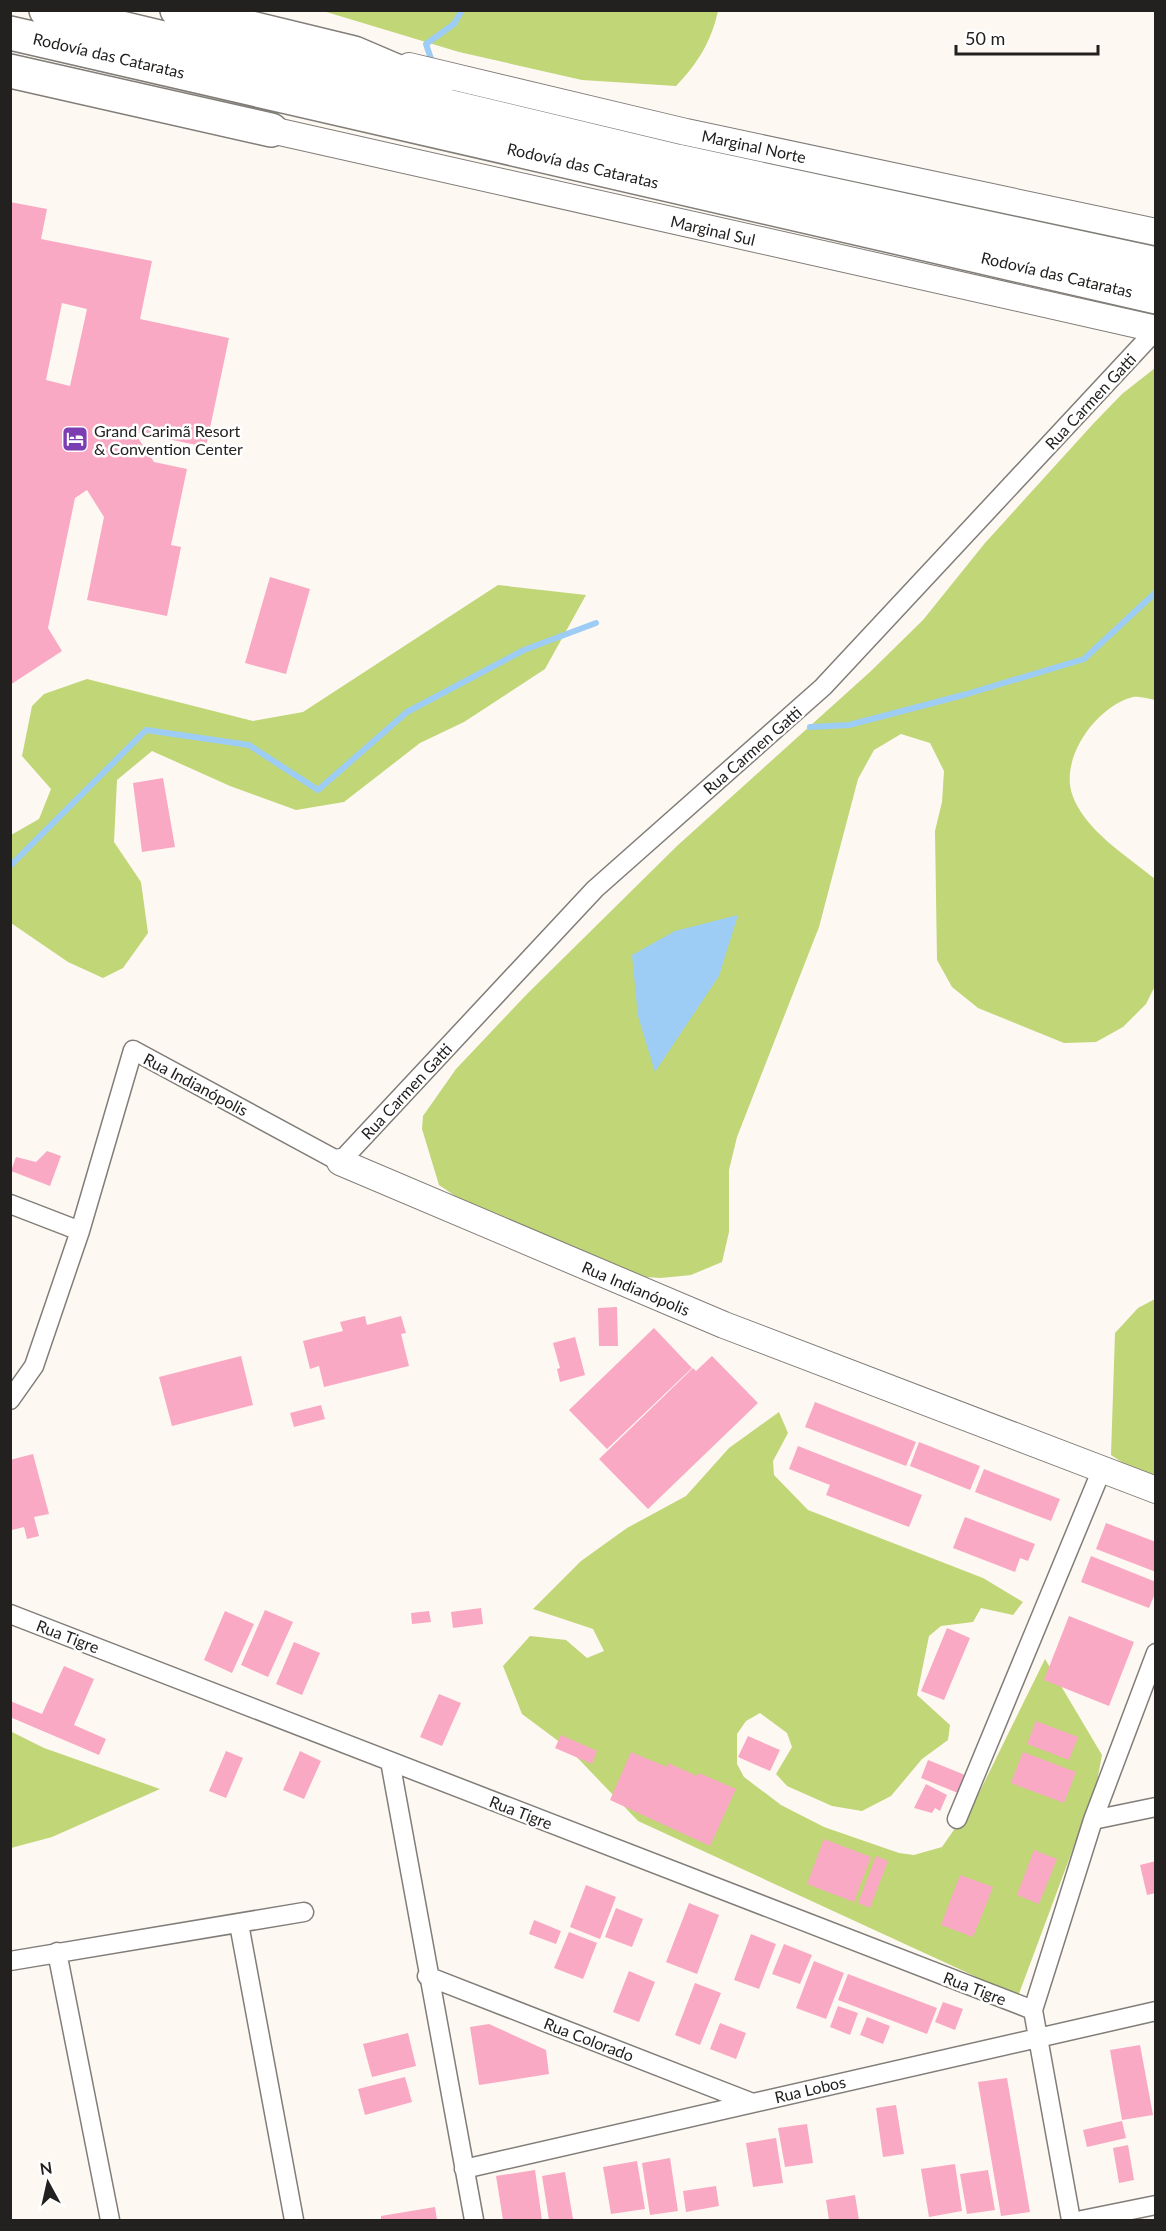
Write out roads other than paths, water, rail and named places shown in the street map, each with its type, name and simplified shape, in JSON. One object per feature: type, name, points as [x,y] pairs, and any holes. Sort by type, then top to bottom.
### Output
[{"type":"highway","name":"Rodovía das Cataratas","points":[[46,10],[677,162],[1155,264]]},
{"type":"highway","points":[[177,10],[253,19],[354,52],[515,123]]},
{"type":"highway","name":"Rodovía das Cataratas","points":[[10,33],[1155,297]]},
{"type":"highway","points":[[156,66],[271,130]]},
{"type":"highway","points":[[10,71],[271,130]]},
{"type":"street","name":"Marginal Norte","points":[[354,52],[686,132],[1155,232]]},
{"type":"street","name":"Marginal Sul","points":[[271,130],[1155,330]]},
{"type":"street","name":"Rua Carmen Gatti","points":[[340,1162],[595,889],[823,687],[1155,330]]},
{"type":"street","name":"Rua Indianópolis","points":[[80,1231],[133,1050],[340,1162],[724,1325],[1155,1490]]},
{"type":"street","points":[[10,1204],[80,1231],[34,1366],[10,1400]]},
{"type":"street","points":[[957,1819],[1102,1469]]},
{"type":"street","name":"Rua Tigre","points":[[10,1614],[1033,2010]]},
{"type":"street","points":[[1071,2220],[1033,2010],[1093,1820],[1155,1653]]},
{"type":"street","points":[[390,1761],[474,2220]]},
{"type":"street","points":[[1093,1820],[1155,1807]]},
{"type":"street","points":[[10,1961],[304,1912]]},
{"type":"street","points":[[239,1924],[294,2220]]},
{"type":"street","points":[[57,1952],[110,2220]]},
{"type":"street","name":"Rua Colorado","points":[[428,1976],[750,2102]]},
{"type":"street","name":"Rua Lobos","points":[[464,2169],[1155,2011]]},
{"type":"street","points":[[1082,2220],[1155,2205]]},
{"type":"water","points":[[738,915],[719,976],[655,1072],[638,1016],[632,955],[675,931]]},
{"type":"waterway","points":[[431,59],[426,44],[454,24],[462,10]]},
{"type":"waterway","points":[[810,727],[849,725],[967,694],[1084,659],[1156,592]]},
{"type":"waterway","points":[[10,866],[146,730],[249,745],[318,790],[407,712],[524,650],[596,623]]},
{"type":"place","name":"Grand Carimã Resort & Convention Center","points":[[75,439]]}]
